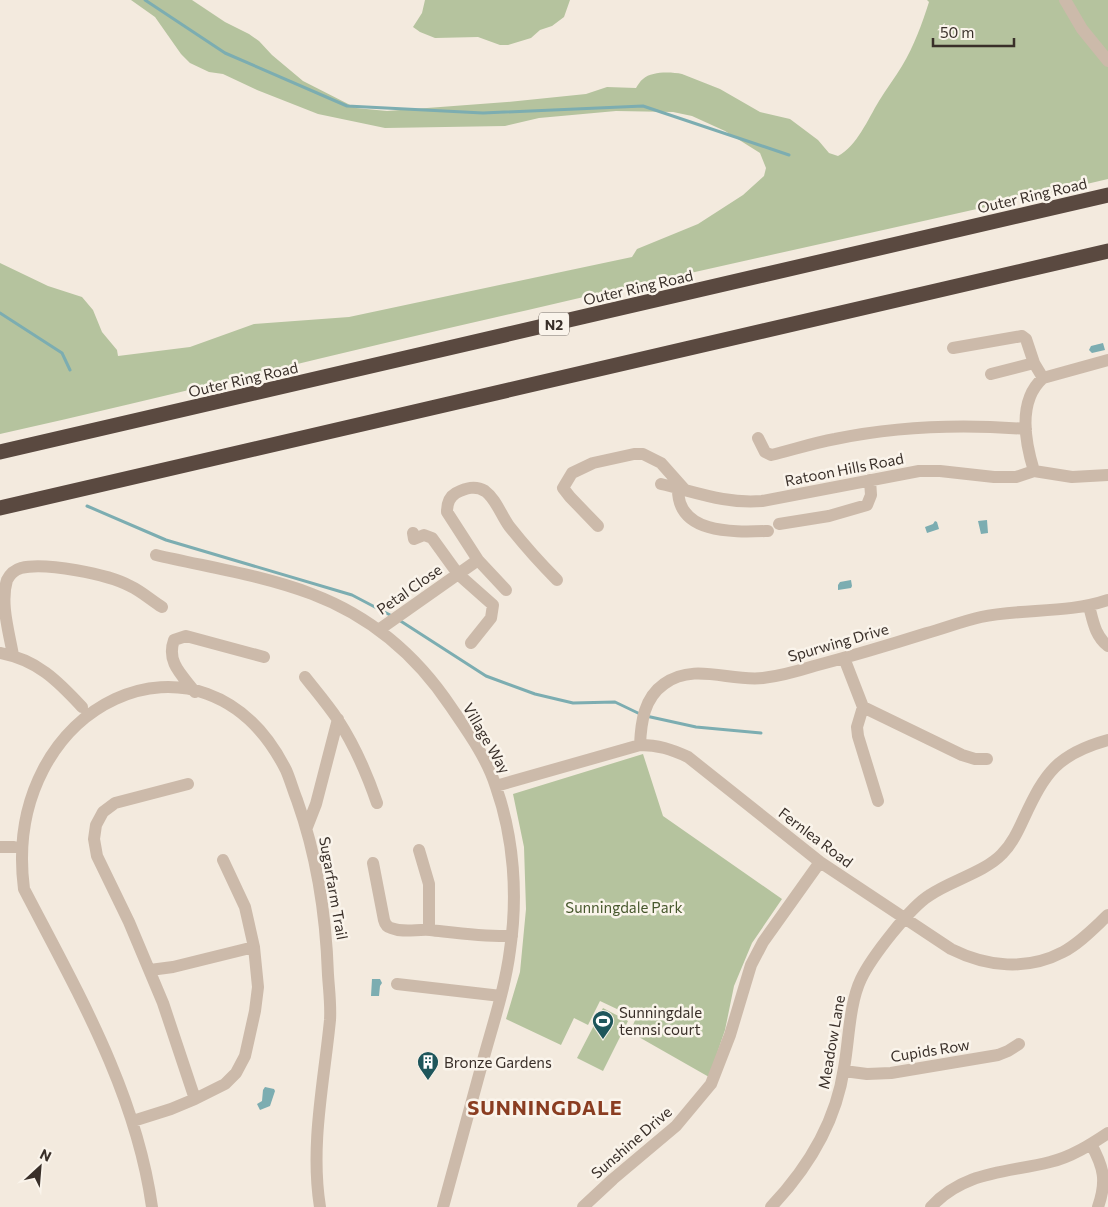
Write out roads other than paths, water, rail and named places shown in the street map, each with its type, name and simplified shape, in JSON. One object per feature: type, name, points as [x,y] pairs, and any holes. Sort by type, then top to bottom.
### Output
[{"type":"highway","name":"Outer Ring Road","points":[[0,452],[1108,195]]},
{"type":"highway","points":[[0,508],[1108,251]]},
{"type":"street","points":[[1065,0],[1082,29],[1108,61]]},
{"type":"street","points":[[954,348],[1022,336],[1026,340],[1034,364],[1043,378]]},
{"type":"street","points":[[1108,360],[1043,378],[1030,393],[1026,405],[1026,429],[1034,471],[1072,476],[1108,475]]},
{"type":"street","points":[[991,374],[1034,364]]},
{"type":"street","points":[[758,438],[765,452],[771,455],[834,439],[918,428],[952,426],[1026,429]]},
{"type":"street","points":[[598,526],[563,488],[572,473],[593,463],[622,456],[643,454],[661,463],[681,489],[680,506],[694,520],[711,527],[734,532],[768,530]]},
{"type":"street","name":"Ratoon Hills Road","points":[[661,484],[707,496],[745,502],[762,501],[919,471],[1016,477],[1034,471]]},
{"type":"street","points":[[779,524],[829,516],[867,506],[871,495],[870,480]]},
{"type":"street","points":[[506,590],[478,560],[447,512],[449,499],[466,488],[483,490],[491,496],[507,523],[526,548],[557,580]]},
{"type":"street","points":[[413,533],[414,539],[424,535],[432,538],[458,574],[493,606],[491,618],[471,642]]},
{"type":"street","name":"Village Way","points":[[156,555],[262,579],[312,594],[348,611],[380,630],[422,669],[445,698],[474,741],[496,786],[508,830],[512,864],[515,909],[510,952],[501,996],[443,1207]]},
{"type":"street","name":"Petal Close","points":[[380,630],[478,560]]},
{"type":"street","points":[[13,655],[2,601],[6,581],[11,573],[20,568],[55,568],[110,578],[130,586],[162,607]]},
{"type":"street","name":"Spurwing Drive","points":[[640,745],[643,716],[647,704],[664,683],[676,677],[690,673],[707,673],[744,679],[783,675],[980,617],[1005,613],[1060,610],[1089,606],[1108,600]]},
{"type":"street","points":[[1089,606],[1096,632],[1108,646]]},
{"type":"street","points":[[194,692],[171,658],[171,648],[174,640],[186,636],[264,657]]},
{"type":"street","points":[[0,652],[32,662],[49,674],[82,707]]},
{"type":"street","points":[[844,658],[863,707],[857,727],[858,736],[878,801]]},
{"type":"street","points":[[305,677],[338,719],[366,771],[377,803]]},
{"type":"street","name":"Sugarfarm Trail","points":[[70,715],[82,707],[111,694],[133,689],[155,687],[194,692],[213,699],[233,710],[251,724],[269,742],[286,771],[307,827],[319,881],[327,946],[330,1016],[317,1135],[317,1185],[320,1207]]},
{"type":"street","points":[[863,707],[962,755],[975,759],[987,759]]},
{"type":"street","points":[[307,827],[316,804],[338,719]]},
{"type":"street","name":"Meadow Lane","points":[[771,1207],[806,1164],[823,1136],[835,1107],[844,1071],[855,995],[860,980],[869,964],[920,902],[930,894],[1002,855],[1019,828],[1043,780],[1053,769],[1077,750],[1108,740]]},
{"type":"street","name":"Fernlea Road","points":[[496,786],[640,745],[656,745],[672,749],[688,757],[820,862],[952,949],[968,957],[1003,965],[1024,964],[1042,960],[1063,952],[1080,941],[1108,915]]},
{"type":"street","points":[[188,784],[115,803],[103,812],[96,825],[94,839],[97,856],[129,922],[163,1003],[195,1099]]},
{"type":"street","points":[[12,832],[18,870],[24,889],[97,1032],[133,1121],[142,1153],[152,1207]]},
{"type":"street","points":[[0,847],[14,847]]},
{"type":"street","points":[[419,850],[429,884],[429,930]]},
{"type":"street","points":[[133,1121],[171,1109],[225,1084],[236,1073],[245,1056],[256,1011],[258,986],[254,947],[245,907],[223,860]]},
{"type":"street","name":"Sunshine Drive","points":[[583,1207],[607,1184],[676,1126],[711,1084],[730,1034],[751,965],[763,942],[820,862]]},
{"type":"street","points":[[373,863],[386,925],[396,930],[429,930],[468,935],[512,936]]},
{"type":"street","points":[[150,970],[254,947]]},
{"type":"street","points":[[397,984],[501,996]]},
{"type":"street","name":"Cupids Row","points":[[844,1071],[867,1074],[891,1073],[998,1055],[1019,1044]]},
{"type":"street","points":[[932,1207],[954,1187],[973,1178],[1051,1162],[1091,1144],[1108,1133]]},
{"type":"street","points":[[1091,1144],[1103,1168],[1104,1182],[1098,1207]]},
{"type":"water","points":[[1103,343],[1105,350],[1092,353],[1089,350],[1091,346]]},
{"type":"water","points":[[987,520],[988,533],[981,534],[978,521]]},
{"type":"water","points":[[935,521],[939,529],[927,533],[925,527],[933,524]]},
{"type":"water","points":[[851,580],[851,588],[838,590],[840,582]]},
{"type":"water","points":[[372,979],[380,979],[382,983],[379,996],[371,996]]},
{"type":"water","points":[[265,1087],[275,1091],[270,1106],[260,1110],[257,1104],[262,1101]]},
{"type":"waterway","points":[[145,0],[225,53],[347,106],[483,113],[643,106],[789,155]]},
{"type":"waterway","points":[[0,313],[62,353],[70,370]]},
{"type":"waterway","points":[[87,506],[166,540],[352,595],[392,616]]},
{"type":"waterway","points":[[399,620],[486,676],[535,694],[573,703],[615,702],[640,714]]},
{"type":"waterway","points":[[646,716],[696,727],[761,733]]},
{"type":"place","name":"Sunningdale tennsi court","points":[[603,1040]]},
{"type":"place","name":"Bronze Gardens","points":[[428,1081]]},
{"type":"district","name":"SUNNINGDALE","points":[[545,1107]]},
{"type":"park label","name":"Sunningdale Park","points":[[624,907]]}]
